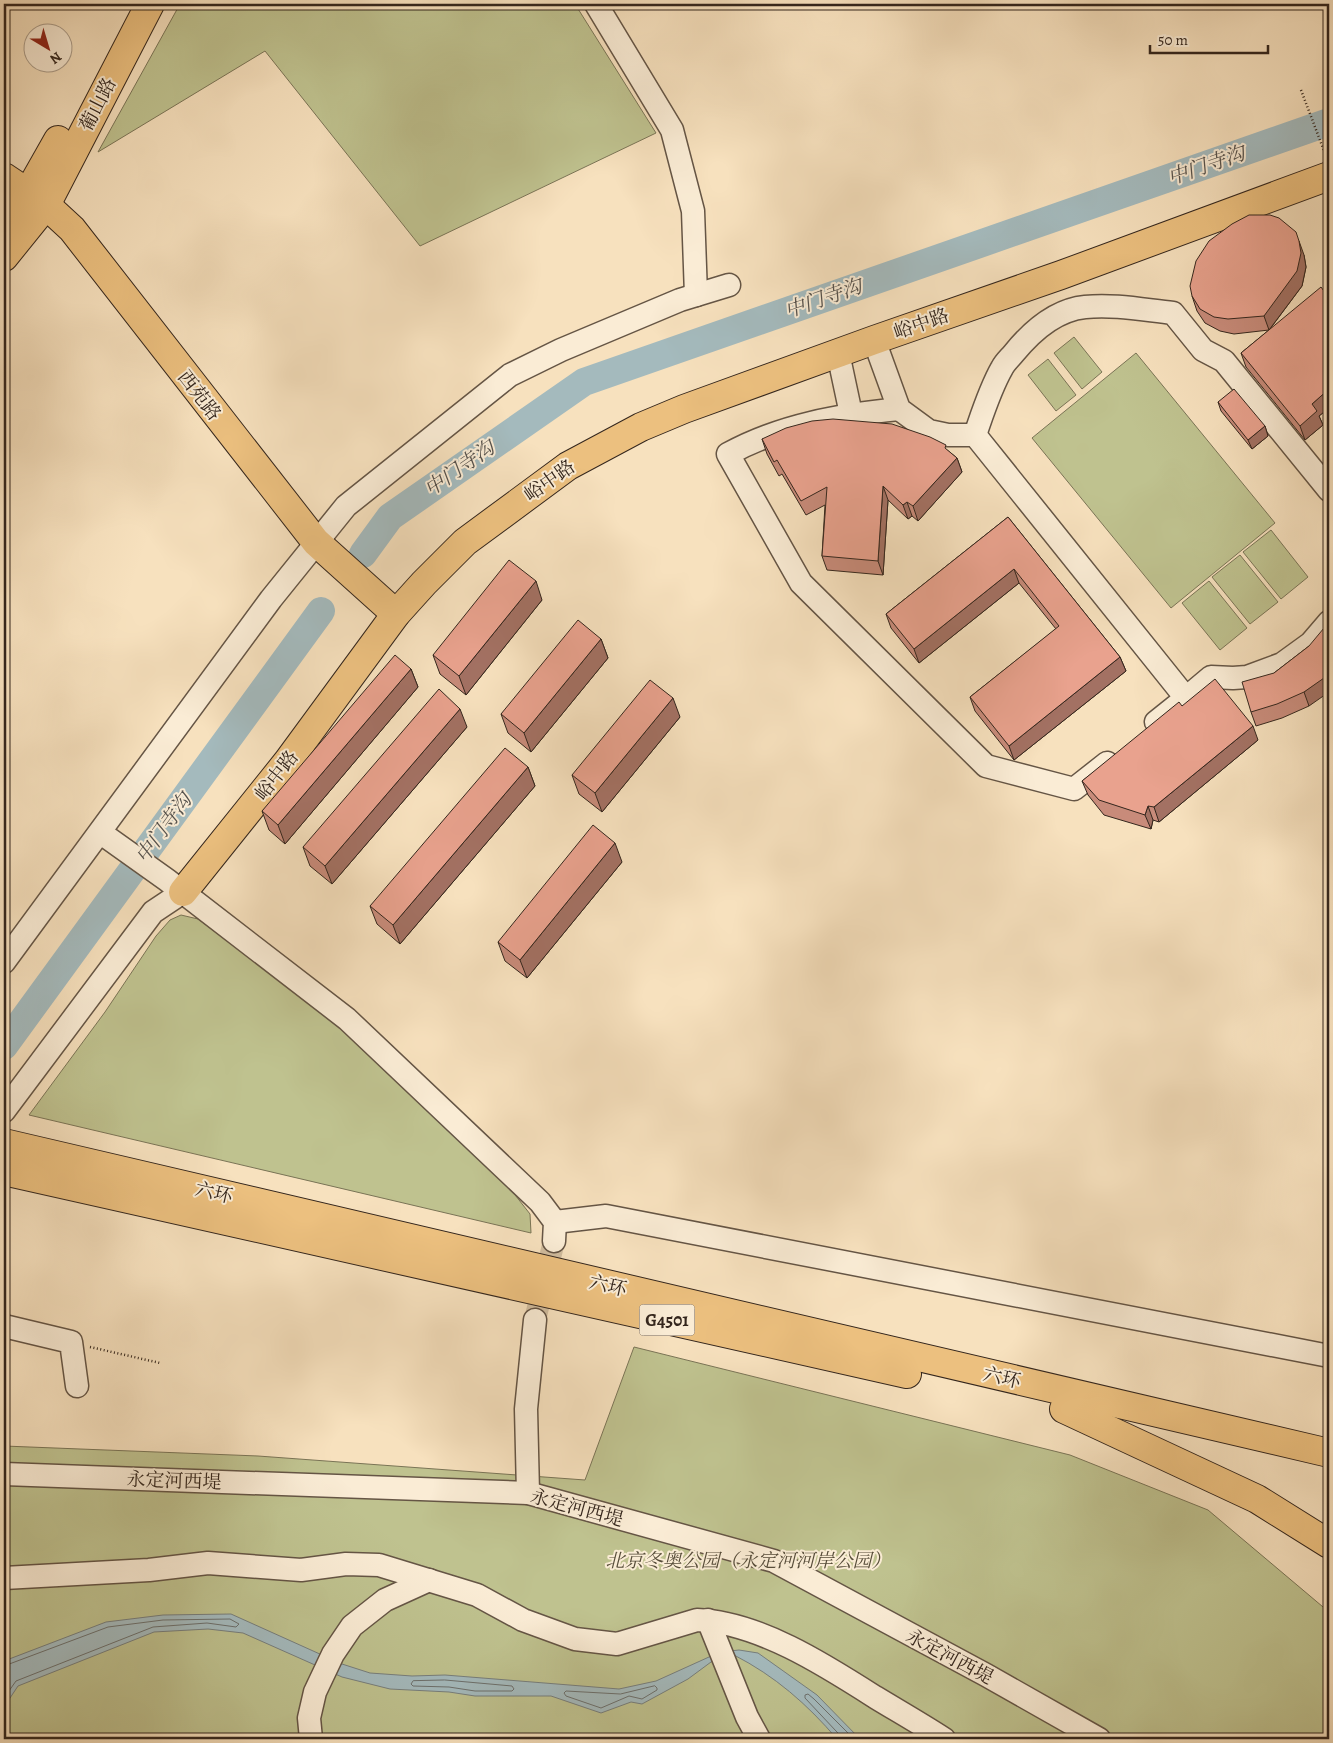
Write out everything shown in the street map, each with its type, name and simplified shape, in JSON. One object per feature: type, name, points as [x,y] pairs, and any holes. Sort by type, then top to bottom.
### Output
[{"type":"main road","name":"葡山路","points":[[37,199],[46,163],[129,4]]},
{"type":"main road","name":"葡山路","points":[[37,199],[150,4]]},
{"type":"main road","name":"峪中路","points":[[175,886],[288,761],[396,614],[424,583],[464,542],[568,466],[640,427],[684,409],[1061,275],[1329,176]]},
{"type":"main road","name":"西苑路","points":[[4,177],[37,199],[72,229],[316,542],[396,614]]},
{"type":"main road","points":[[4,224],[37,199]]},
{"type":"main road","points":[[4,257],[37,199]]},
{"type":"main road","name":"六环","points":[[9,1144],[1329,1453]]},
{"type":"main road","name":"六环","points":[[4,1171],[1064,1409],[1329,1471]]},
{"type":"main road","points":[[1064,1409],[1257,1499],[1329,1544]]},
{"type":"street","points":[[596,4],[672,130],[693,211],[696,295]]},
{"type":"street","points":[[4,962],[101,833],[271,599],[346,506],[510,375],[561,350],[680,300],[729,285]]},
{"type":"street","points":[[975,435],[986,401],[1003,366],[1038,327],[1060,313],[1085,307],[1114,307],[1173,314],[1203,350],[1224,361],[1329,490]]},
{"type":"street","points":[[874,340],[899,410],[929,431],[948,435],[975,435]]},
{"type":"street","points":[[838,353],[851,414]]},
{"type":"street","points":[[899,410],[851,414],[797,426],[728,454],[801,583],[986,766],[1074,789],[1211,677],[1248,677],[1282,664],[1311,643],[1329,622]]},
{"type":"street","points":[[975,435],[1186,698]]},
{"type":"street","points":[[101,833],[175,886],[347,1019],[540,1202],[554,1231],[606,1216],[1329,1356]]},
{"type":"street","name":"峪中路","points":[[4,1111],[153,912],[175,886]]},
{"type":"street","points":[[528,1493],[526,1409],[535,1320]]},
{"type":"street","points":[[4,1326],[71,1342],[77,1386]]},
{"type":"street","name":"永定河西堤","points":[[4,1474],[528,1493],[774,1561],[986,1675],[1099,1739]]},
{"type":"street","points":[[4,1578],[149,1570],[208,1563],[301,1570],[346,1564],[379,1565],[477,1596],[523,1620],[575,1639],[617,1644],[697,1620],[716,1640],[747,1717],[759,1739]]},
{"type":"street","points":[[311,1739],[310,1718],[315,1692],[352,1626],[385,1600],[429,1580]]},
{"type":"street","points":[[716,1640],[723,1623],[772,1638],[845,1678],[944,1739]]},
{"type":"path","points":[[1301,90],[1329,164]]},
{"type":"path","points":[[71,1342],[160,1364]]},
{"type":"green space","points":[[180,4],[575,4],[656,133],[420,246],[265,51],[98,152]]},
{"type":"green space","points":[[1074,337],[1102,372],[1082,389],[1054,353]]},
{"type":"green space","points":[[1136,353],[1275,523],[1171,608],[1032,438]]},
{"type":"green space","points":[[1048,359],[1076,395],[1056,411],[1028,375]]},
{"type":"green space","points":[[1271,530],[1308,577],[1281,599],[1243,552]]},
{"type":"green space","points":[[1240,555],[1278,602],[1250,624],[1212,577]]},
{"type":"green space","points":[[1209,581],[1247,628],[1220,650],[1182,603]]},
{"type":"green space","points":[[181,915],[198,919],[332,1019],[512,1191],[530,1214],[531,1233],[29,1115],[105,1012],[156,936],[170,920]]},
{"type":"green space","name":"北京冬奥公园（永定河河岸公园）","points":[[634,1347],[1070,1455],[1208,1510],[1329,1612],[1329,1739],[4,1739],[4,1446],[258,1456],[585,1480]]},
{"type":"water","points":[[231,1614],[342,1664],[370,1673],[412,1676],[445,1675],[619,1689],[656,1681],[720,1652],[739,1650],[758,1653],[817,1695],[860,1739],[837,1739],[790,1692],[763,1672],[734,1655],[711,1662],[688,1679],[642,1704],[631,1702],[601,1713],[551,1696],[475,1696],[449,1692],[390,1689],[342,1677],[243,1633],[208,1629],[154,1632],[18,1686],[4,1707],[4,1661],[106,1622],[163,1615]]},
{"type":"building","points":[[1249,215],[1270,215],[1279,218],[1296,232],[1301,253],[1297,271],[1264,316],[1228,319],[1214,317],[1200,309],[1192,296],[1190,286],[1196,261],[1209,241],[1232,224]]},
{"type":"building","points":[[1321,287],[1329,298],[1329,389],[1312,404],[1317,411],[1300,426],[1241,353]]},
{"type":"building","points":[[1234,389],[1265,426],[1248,440],[1218,402]]},
{"type":"building","points":[[833,419],[892,424],[930,437],[946,445],[945,448],[957,458],[913,506],[907,502],[903,505],[883,486],[878,561],[822,556],[827,487],[801,501],[777,460],[774,462],[762,439],[786,428],[812,421]]},
{"type":"building","points":[[1008,517],[1120,657],[1009,746],[970,697],[1059,626],[1014,569],[914,649],[886,614]]},
{"type":"building","points":[[509,560],[536,581],[459,676],[433,655]]},
{"type":"building","points":[[578,620],[601,639],[524,733],[501,714]]},
{"type":"building","points":[[1329,622],[1329,673],[1304,692],[1277,704],[1251,712],[1242,682],[1274,673],[1309,646]]},
{"type":"building","points":[[395,655],[411,669],[278,825],[262,811]]},
{"type":"building","points":[[1215,679],[1253,726],[1154,807],[1148,806],[1145,815],[1099,800],[1082,781],[1179,702],[1182,706]]},
{"type":"building","points":[[650,680],[673,698],[595,793],[572,775]]},
{"type":"building","points":[[439,689],[460,709],[325,866],[303,847]]},
{"type":"building","points":[[505,748],[528,767],[393,925],[370,906]]},
{"type":"building","points":[[593,825],[615,843],[520,960],[498,942]]},
{"type":"waterway","name":"中门寺沟","points":[[363,554],[390,517],[584,382],[1329,122]]},
{"type":"waterway","name":"中门寺沟","points":[[4,1046],[321,611]]},
{"type":"tunnel","points":[[535,1320],[554,1241]]}]
